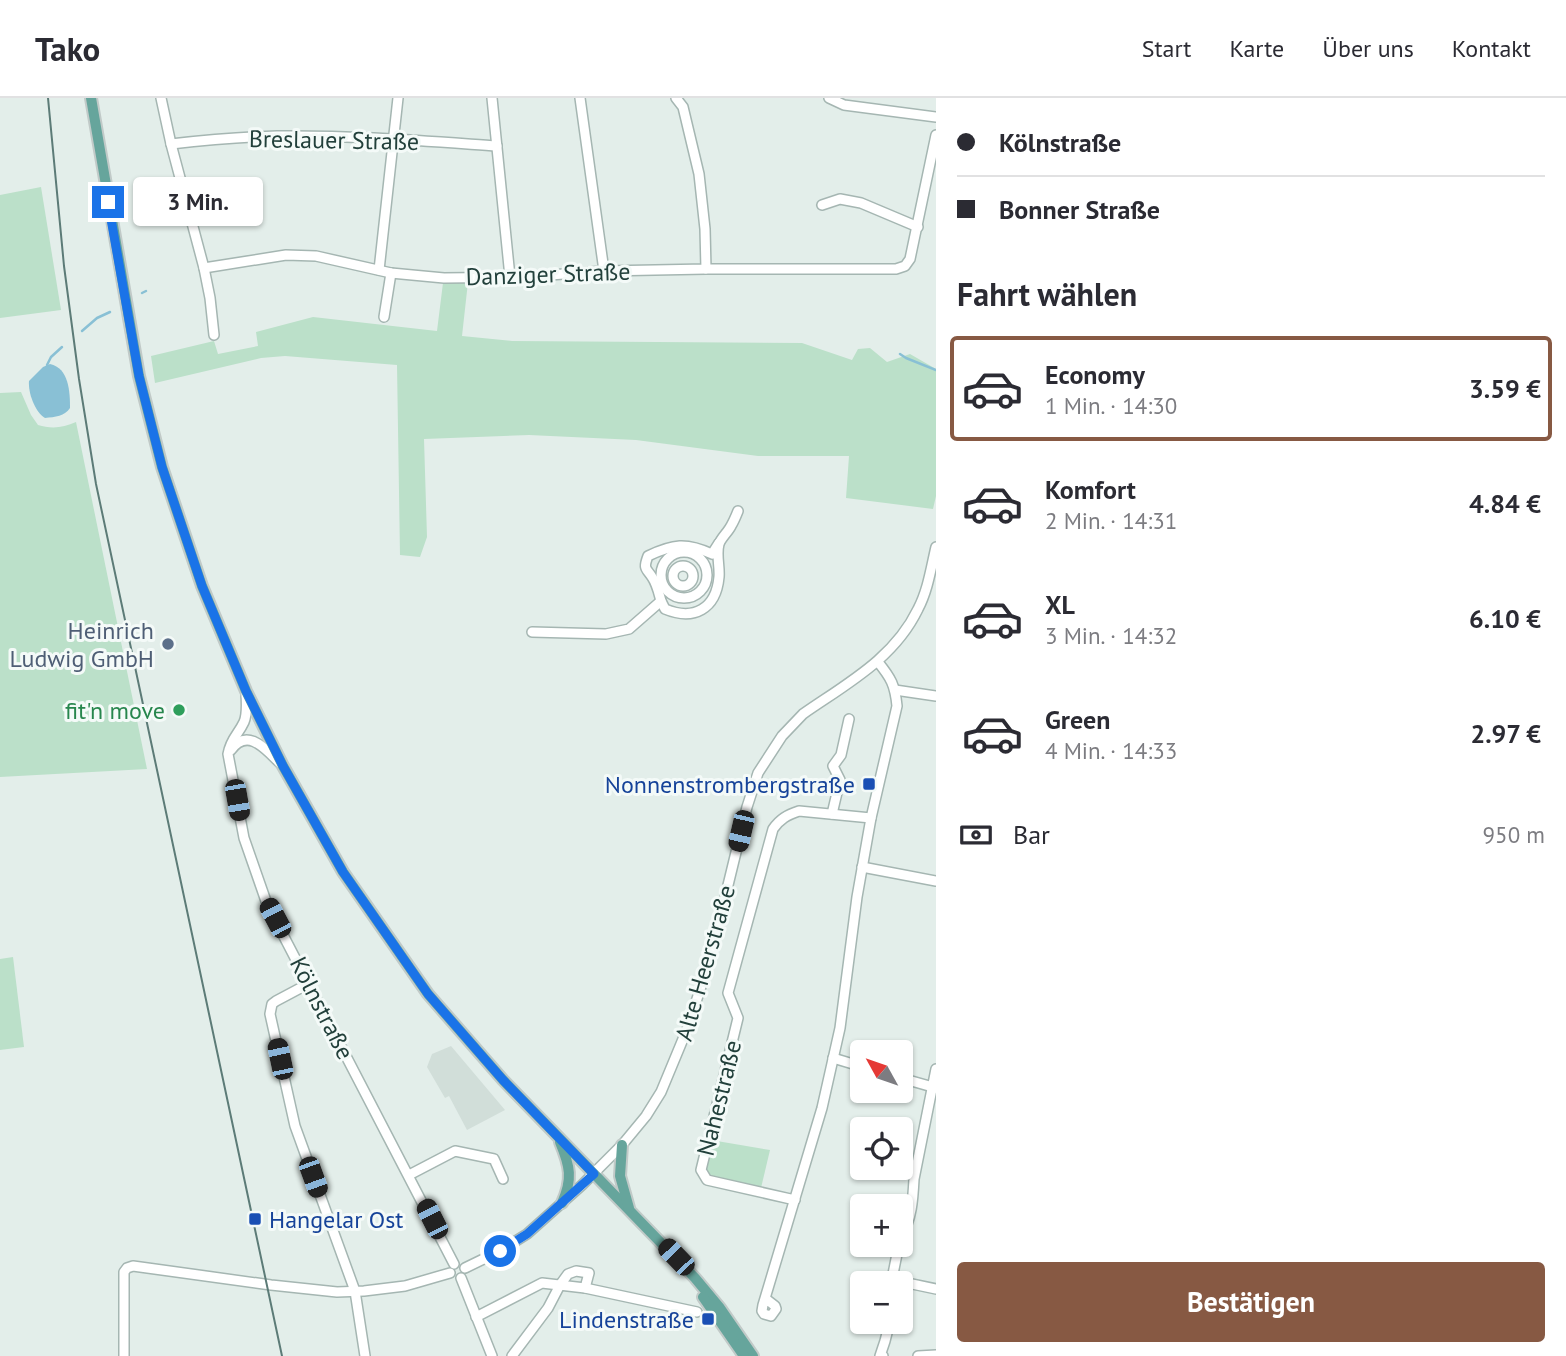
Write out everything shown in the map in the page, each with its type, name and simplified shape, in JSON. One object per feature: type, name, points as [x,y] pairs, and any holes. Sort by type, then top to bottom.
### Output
[{"type":"main road","points":[[90,98],[139,376],[162,467],[202,586],[246,691],[283,766],[343,872],[428,994],[503,1080],[676,1257],[746,1356]]},
{"type":"main road","points":[[559,1139],[570,1173],[562,1203]]},
{"type":"main road","points":[[622,1145],[620,1176],[630,1210]]},
{"type":"street","points":[[161,98],[204,268],[214,335]]},
{"type":"street","points":[[379,270],[398,98]]},
{"type":"street","points":[[492,98],[510,277]]},
{"type":"street","points":[[580,98],[604,271]]},
{"type":"street","points":[[676,98],[682,107],[699,174],[706,269]]},
{"type":"street","points":[[829,98],[844,104],[936,117]]},
{"type":"street","points":[[822,205],[840,199],[861,203],[918,227],[936,135]]},
{"type":"street","name":"Breslauer Straße","points":[[171,144],[278,136],[497,146]]},
{"type":"street","name":"Danziger Straße","points":[[204,268],[286,255],[316,256],[379,270],[444,278],[604,271],[896,269],[906,265],[911,257],[918,227]]},
{"type":"street","points":[[384,317],[391,272]]},
{"type":"street","points":[[715,557],[695,546],[675,546],[648,556],[646,572],[652,577],[665,610],[676,614],[691,614],[706,607],[716,592],[720,574],[715,557],[719,543],[738,511]]},
{"type":"street","name":"Alte Heerstraße","points":[[594,1174],[622,1145],[661,1092],[688,1027],[711,955],[747,807],[758,773],[782,736],[798,719],[878,662],[908,626],[919,609],[936,547]]},
{"type":"street","points":[[683,552],[697,557],[706,569],[701,591],[694,596],[673,596],[667,591],[661,578],[664,563],[676,554],[683,552]]},
{"type":"street","points":[[653,554],[674,571]]},
{"type":"street","points":[[682,566],[689,568],[693,576],[688,584],[681,586],[673,577],[674,571],[682,566]]},
{"type":"street","points":[[688,584],[694,596],[706,607]]},
{"type":"street","points":[[532,632],[606,634],[629,629],[661,601]]},
{"type":"street","points":[[766,1298],[834,1058],[862,867],[897,706],[890,677],[878,662]]},
{"type":"street","points":[[895,690],[936,696]]},
{"type":"street","points":[[228,754],[230,743],[244,722],[246,691]]},
{"type":"street","points":[[832,814],[840,780],[833,766],[841,755],[849,719]]},
{"type":"street","points":[[228,754],[234,745],[247,739],[257,742],[283,766]]},
{"type":"street","name":"Kölnstraße","points":[[228,754],[244,838],[267,904],[409,1175],[452,1268]]},
{"type":"street","name":"Nahestraße","points":[[795,1200],[707,1180],[701,1170],[738,1018],[728,993],[773,829],[780,820],[799,811],[871,818]]},
{"type":"street","points":[[862,867],[936,881]]},
{"type":"street","points":[[308,984],[272,1004],[270,1014],[295,1126],[355,1291],[365,1356]]},
{"type":"street","points":[[834,1058],[850,1063]]},
{"type":"street","points":[[913,1195],[936,1069]]},
{"type":"street","points":[[914,1082],[934,1088]]},
{"type":"street","points":[[409,1175],[455,1151],[494,1159],[503,1179]]},
{"type":"street","points":[[465,1268],[527,1234],[594,1174]]},
{"type":"street","points":[[124,1356],[124,1272],[133,1266],[337,1292],[405,1286],[459,1263],[465,1268]]},
{"type":"street","points":[[452,1268],[455,1279],[465,1275],[465,1268]]},
{"type":"street","points":[[512,1356],[548,1308],[568,1274],[576,1271],[589,1273],[585,1288]]},
{"type":"street","points":[[461,1278],[492,1356]]},
{"type":"street","points":[[476,1317],[542,1283],[585,1288],[697,1312]]},
{"type":"street","points":[[913,1285],[936,1289]]},
{"type":"street","points":[[880,1356],[887,1334]]},
{"type":"street","points":[[918,1356],[936,1355]]},
{"type":"shaded area","points":[[451,1046],[505,1110],[467,1130],[449,1096],[445,1098],[427,1067],[432,1054]]},
{"type":"green space","points":[[41,187],[61,310],[0,318],[0,195]]},
{"type":"green space","points":[[468,282],[462,336],[512,341],[802,343],[852,360],[858,349],[870,348],[887,362],[910,354],[936,369],[936,496],[933,509],[846,498],[849,456],[758,456],[636,440],[529,435],[424,439],[427,537],[420,557],[400,555],[397,365],[285,356],[261,358],[155,383],[151,356],[214,341],[218,354],[258,346],[256,332],[313,317],[437,331],[443,283]]},
{"type":"green space","points":[[21,392],[38,425],[57,427],[76,422],[147,769],[0,777],[0,393]]},
{"type":"green space","points":[[13,957],[24,1047],[0,1050],[0,959]]},
{"type":"green space","points":[[711,1140],[770,1150],[761,1188],[708,1177],[704,1169]]},
{"type":"water","points":[[50,364],[65,375],[70,408],[56,417],[45,418],[33,402],[29,381]]},
{"type":"waterway","points":[[142,293],[146,291]]},
{"type":"waterway","points":[[82,331],[97,318],[110,312]]},
{"type":"waterway","points":[[47,365],[62,347]]},
{"type":"waterway","points":[[900,354],[936,370]]},
{"type":"tram line","points":[[48,98],[64,266],[96,484],[282,1356]]},
{"type":"place","name":"Heinrich Ludwig GmbH","points":[[168,644]]},
{"type":"place","name":"fit'n move","points":[[179,710]]},
{"type":"place","name":"Nonnenstrombergstraße","points":[[869,784]]},
{"type":"place","name":"Hangelar Ost","points":[[255,1219]]},
{"type":"place","name":"Lindenstraße","points":[[708,1319]]},
{"type":"route","points":[[108,202],[139,376],[162,467],[202,586],[246,691],[283,766],[343,872],[428,994],[503,1080],[594,1174],[527,1234],[500,1251]]}]
